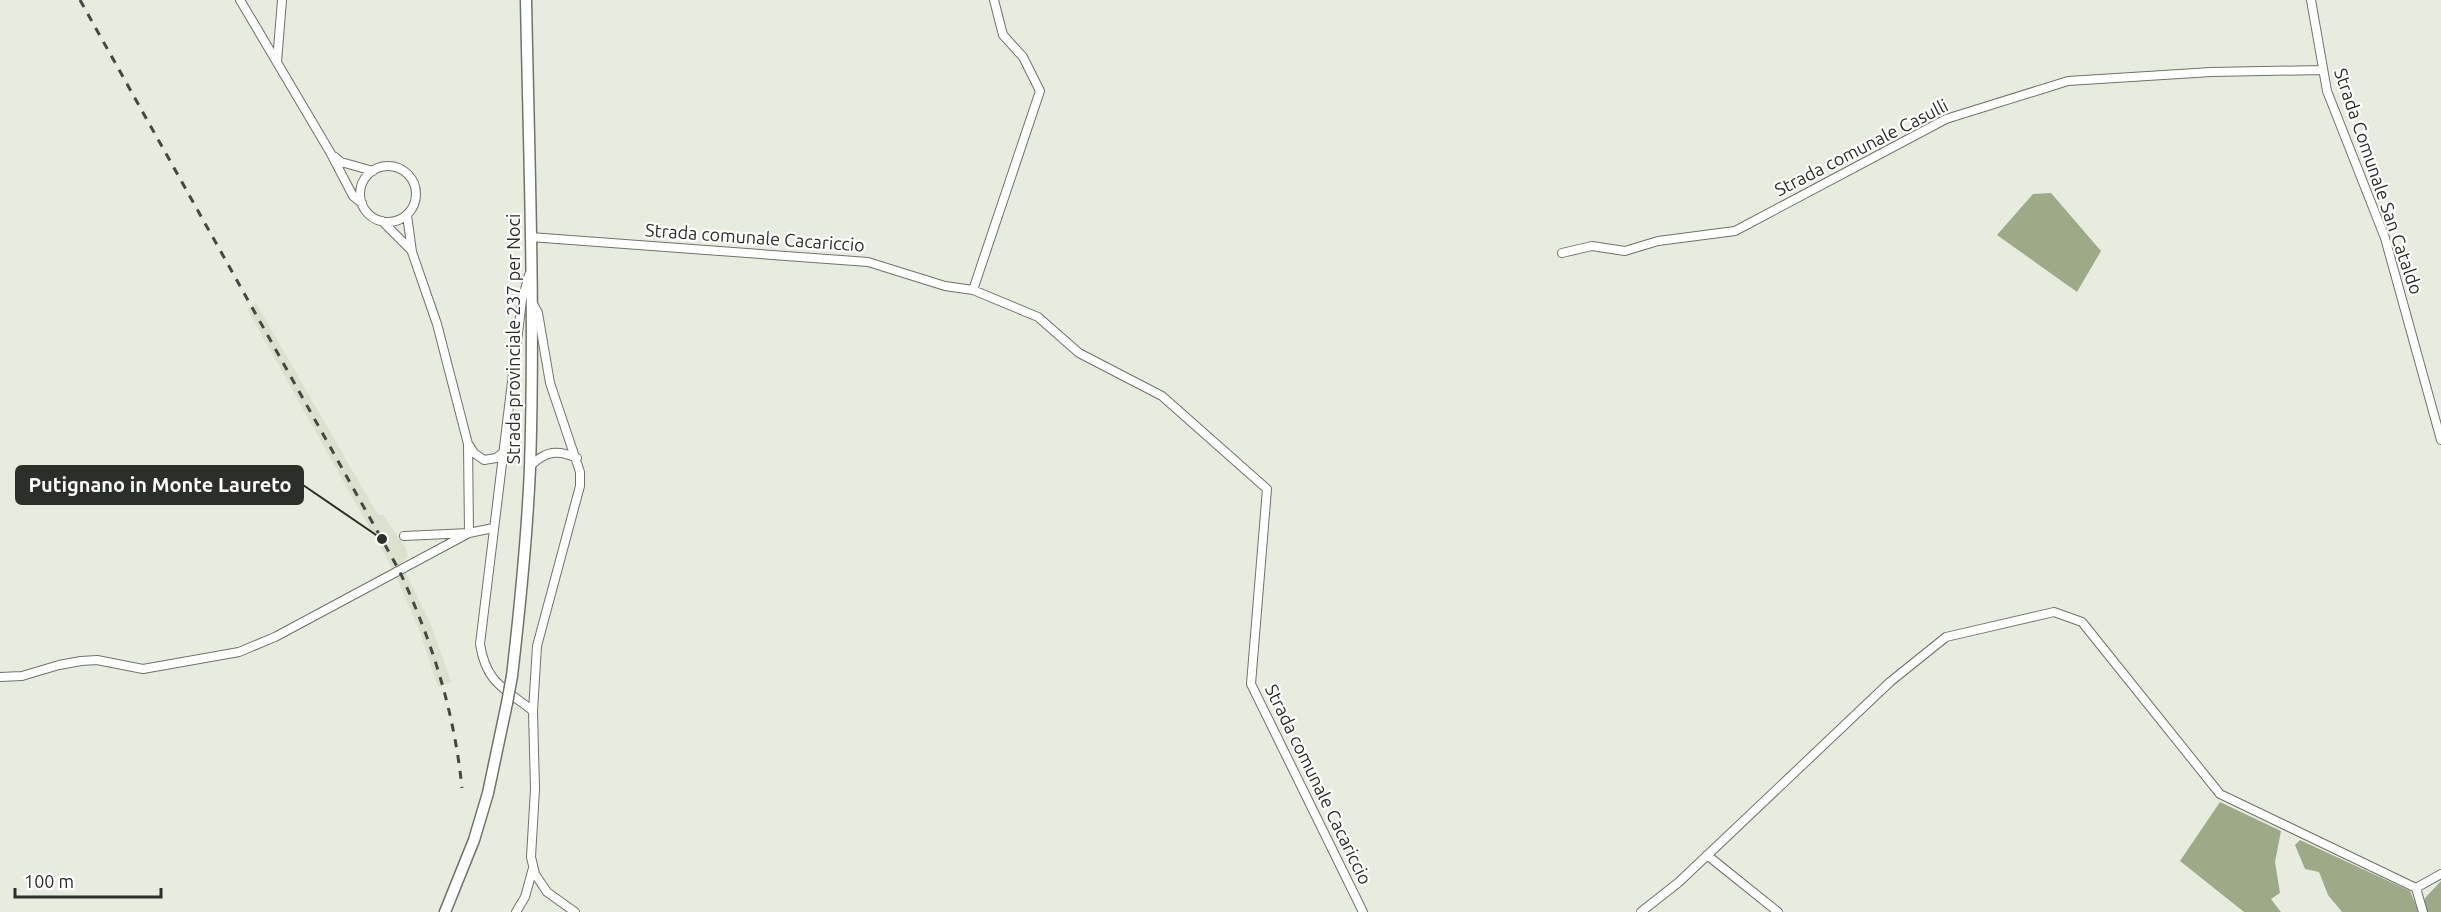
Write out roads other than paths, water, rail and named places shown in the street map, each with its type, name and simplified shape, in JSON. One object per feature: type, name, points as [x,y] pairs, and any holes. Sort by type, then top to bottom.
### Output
[{"type":"main road","name":"Strada provinciale 237 per Noci","points":[[445,912],[477,831],[507,703],[524,566],[530,466],[531,300],[526,0]]},
{"type":"street","points":[[240,0],[330,152],[353,196],[362,203],[373,218],[382,221],[400,220],[407,215],[416,199],[413,181],[407,174],[391,166],[374,171],[341,162],[330,152]]},
{"type":"street","points":[[277,63],[282,0]]},
{"type":"street","points":[[973,290],[1040,91],[1023,57],[1003,35],[994,0]]},
{"type":"street","name":"Strada Comunale San Cataldo","points":[[2312,0],[2327,91],[2385,238],[2441,440]]},
{"type":"street","name":"Strada comunale Casulli","points":[[1562,253],[1592,246],[1625,251],[1658,241],[1735,231],[1946,119],[2068,81],[2211,72],[2322,70]]},
{"type":"street","points":[[362,203],[362,185],[374,171]]},
{"type":"street","points":[[407,215],[412,252],[437,324],[468,444],[469,533]]},
{"type":"street","points":[[382,221],[412,252]]},
{"type":"street","name":"Strada comunale Cacariccio","points":[[530,237],[868,262],[945,286],[973,290],[1038,317],[1079,353],[1161,396],[1267,489],[1251,684],[1363,912]]},
{"type":"street","points":[[530,270],[522,300],[480,644],[484,666],[493,679],[532,711]]},
{"type":"street","points":[[531,300],[538,313],[550,383],[577,458],[580,486],[537,646],[532,711],[535,789],[531,857],[533,866],[547,892],[575,912]]},
{"type":"street","points":[[468,444],[474,453],[484,460],[496,458],[504,452]]},
{"type":"street","points":[[530,466],[541,455],[555,451],[577,458]]},
{"type":"street","points":[[404,536],[469,533],[493,528]]},
{"type":"street","points":[[0,677],[22,676],[59,664],[97,660],[143,669],[157,668],[238,652],[284,632],[469,533]]},
{"type":"street","points":[[1641,912],[1679,882],[1890,682],[1946,637],[2054,612],[2082,622],[2220,794],[2416,888],[2423,912]]},
{"type":"street","points":[[1707,855],[1779,912]]},
{"type":"street","points":[[516,912],[525,897],[533,866]]},
{"type":"street","points":[[2416,888],[2441,874]]},
{"type":"railway","points":[[80,0],[399,570],[422,623],[440,676],[453,731],[462,788]]},
{"type":"place","name":"Putignano in Monte Laureto","points":[[382,539]]}]
